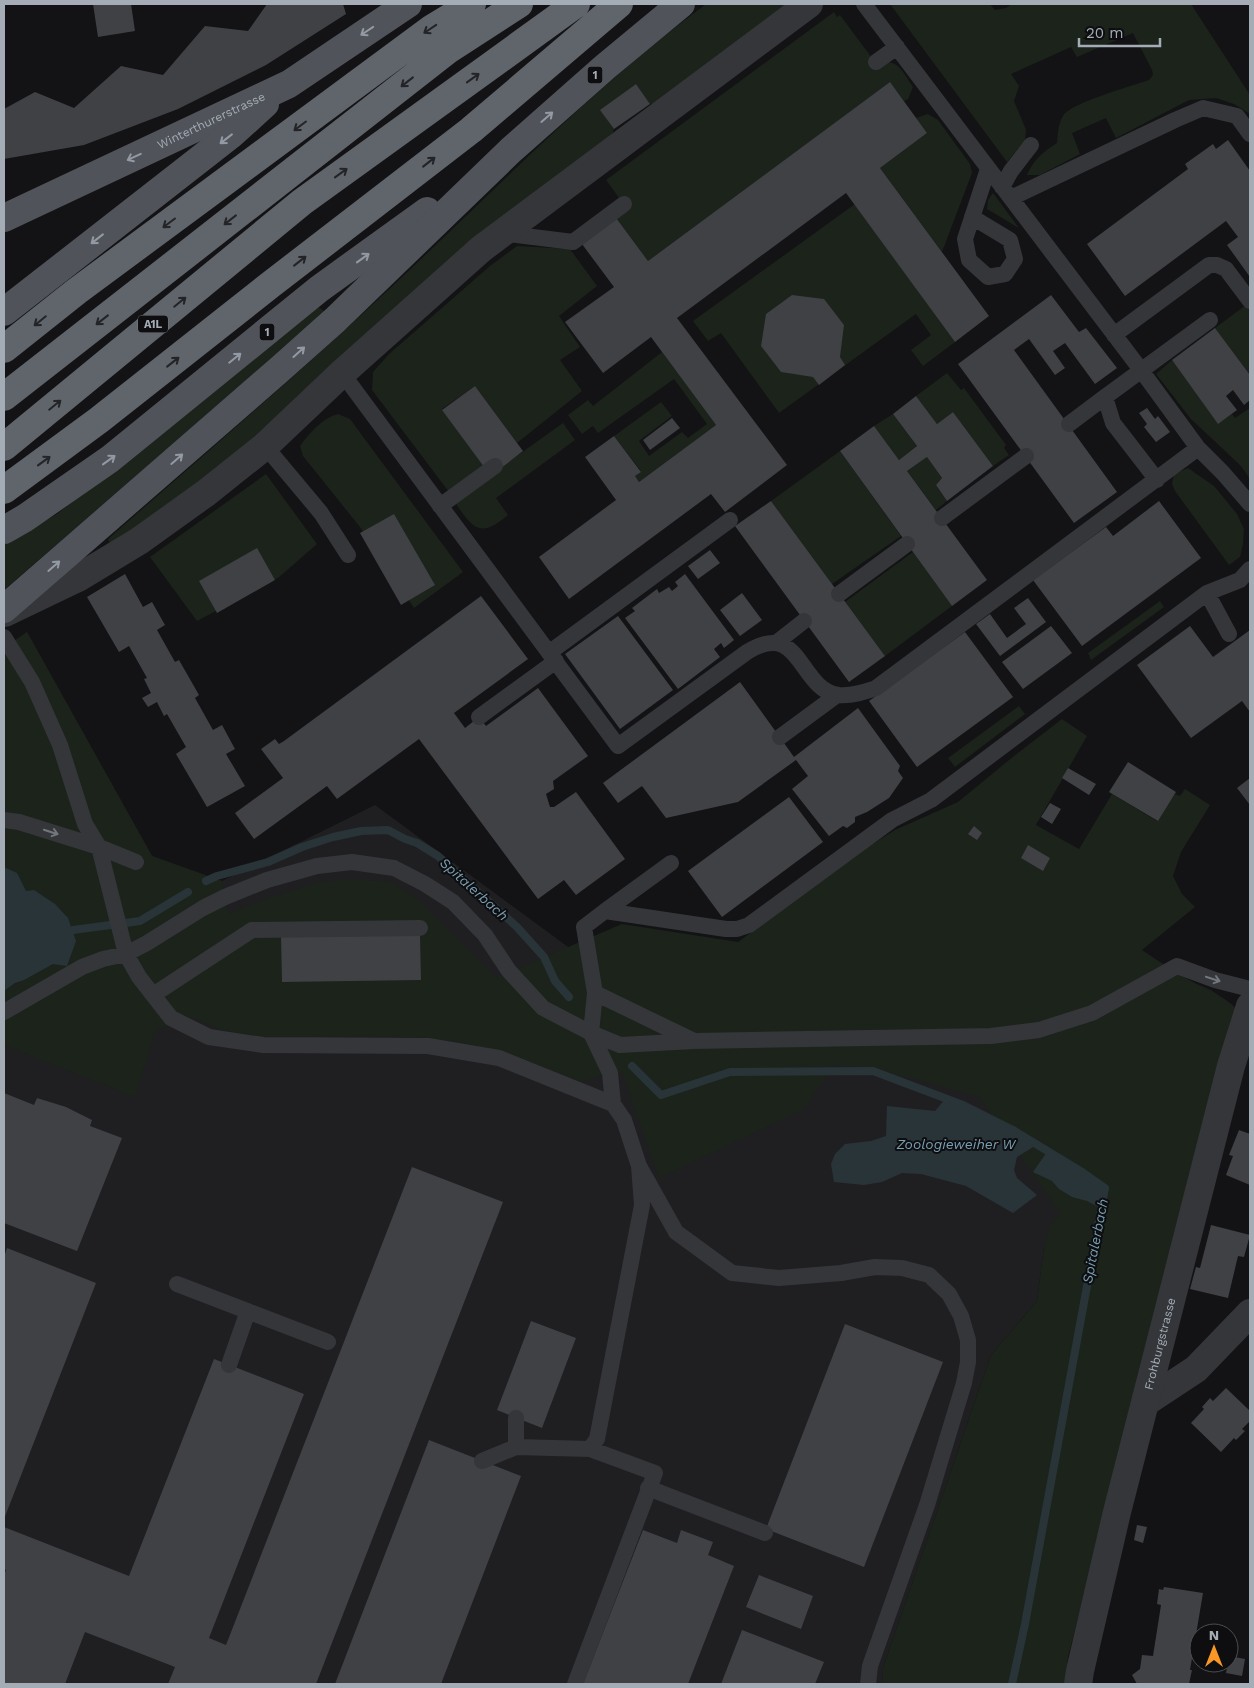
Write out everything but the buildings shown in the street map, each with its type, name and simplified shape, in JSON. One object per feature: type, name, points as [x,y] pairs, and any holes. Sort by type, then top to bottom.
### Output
[{"type":"highway","points":[[4,349],[77,291],[423,34],[472,4]]},
{"type":"highway","points":[[4,397],[448,50],[519,4]]},
{"type":"highway","name":"A1L","points":[[4,447],[302,202],[576,4]]},
{"type":"highway","points":[[4,490],[99,420],[471,130],[619,4]]},
{"type":"main road","name":"Winterthurerstrasse","points":[[4,218],[289,84],[408,4]]},
{"type":"main road","name":"1","points":[[15,524],[110,459],[320,289],[511,150],[605,67],[681,4]]},
{"type":"main road","points":[[4,312],[232,134],[289,84]]},
{"type":"main road","points":[[4,609],[335,320],[511,150]]},
{"type":"street","points":[[4,614],[78,578],[146,536],[206,493],[265,446],[342,373],[481,249],[810,4]]},
{"type":"street","name":"Frohburgstrasse","points":[[1078,1684],[1117,1512],[1231,1066],[1250,1006]]},
{"type":"street","points":[[1146,1402],[1196,1370],[1250,1313]]},
{"type":"lane","points":[[864,4],[1198,448],[1250,504]]},
{"type":"lane","points":[[876,62],[897,47]]},
{"type":"lane","points":[[1006,193],[1204,108],[1237,116],[1250,134]]},
{"type":"lane","points":[[1006,193],[1011,171],[1031,146]]},
{"type":"lane","points":[[972,217],[988,169]]},
{"type":"lane","points":[[501,233],[573,242],[624,204]]},
{"type":"lane","points":[[1114,335],[1209,265],[1217,265],[1226,269],[1249,296]]},
{"type":"lane","points":[[1068,424],[1210,320]]},
{"type":"lane","points":[[342,373],[618,746],[747,652],[760,644],[776,642],[804,621]]},
{"type":"lane","points":[[1105,397],[1113,423],[1157,480]]},
{"type":"lane","points":[[265,446],[321,513],[348,555]]},
{"type":"lane","points":[[776,642],[790,649],[820,686],[837,695],[856,695],[876,688],[1198,448]]},
{"type":"lane","points":[[942,518],[1026,456]]},
{"type":"lane","points":[[440,506],[495,466]]},
{"type":"lane","points":[[479,717],[553,656],[730,520]]},
{"type":"lane","points":[[839,594],[907,544]]},
{"type":"lane","points":[[605,911],[726,929],[737,929],[749,925],[892,820],[931,800],[1207,593],[1240,580],[1250,569]]},
{"type":"lane","points":[[1207,593],[1229,634]]},
{"type":"lane","points":[[4,637],[32,682],[60,745],[85,824],[100,852],[126,954],[139,977],[171,1018],[209,1037],[263,1044],[428,1046],[499,1058],[613,1104]]},
{"type":"lane","points":[[780,737],[837,695]]},
{"type":"lane","points":[[4,820],[19,822],[100,852],[136,862]]},
{"type":"lane","points":[[4,1012],[82,967],[103,959],[126,954],[203,908],[267,880],[317,866],[352,862],[394,868],[425,884],[453,902],[485,935],[509,971],[542,1008],[620,1046],[694,1041],[991,1036],[1039,1030],[1092,1013],[1177,966],[1215,980],[1250,989]]},
{"type":"lane","points":[[671,863],[584,927],[595,993],[590,1033],[610,1073],[613,1104],[624,1120],[639,1166],[676,1232],[732,1273],[779,1278],[840,1273],[876,1267],[902,1268],[929,1275],[949,1294],[961,1316],[968,1340],[968,1362],[964,1382],[923,1514],[870,1666],[868,1684]]},
{"type":"lane","points":[[153,995],[252,930],[420,928]]},
{"type":"lane","points":[[595,993],[694,1041]]},
{"type":"lane","points":[[590,1449],[597,1439],[642,1205],[639,1166]]},
{"type":"lane","points":[[176,1284],[328,1342]]},
{"type":"lane","points":[[229,1365],[248,1311]]},
{"type":"lane","points":[[516,1418],[516,1447]]},
{"type":"lane","points":[[482,1461],[516,1447],[590,1449],[654,1473],[574,1684]]},
{"type":"lane","points":[[648,1488],[765,1533]]},
{"type":"shaded area","points":[[706,4],[795,4],[662,103],[650,104],[636,84],[601,110],[614,129],[610,141],[249,445],[112,547],[108,539],[364,312],[587,102],[665,35]]},
{"type":"shaded area","points":[[890,4],[990,4],[995,10],[1006,8],[1012,4],[1191,4],[1250,95],[1250,114],[1234,104],[1216,98],[1189,100],[1116,138],[1106,118],[1072,133],[1080,154],[1040,175],[1027,175],[1039,156],[1057,143],[1060,122],[1068,111],[1089,100],[1149,80],[1153,75],[1133,33],[1077,57],[1071,47],[1011,74],[1019,86],[1014,101],[1026,130],[1025,140],[1007,162]]},
{"type":"shaded area","points":[[834,12],[837,17],[840,15],[878,66],[890,62],[903,71],[913,87],[908,99],[904,101],[890,83],[648,261],[611,211],[622,202],[606,180]]},
{"type":"shaded area","points":[[928,114],[938,120],[970,164],[972,173],[942,252],[880,168],[927,133],[916,118]]},
{"type":"shaded area","points":[[993,193],[1019,228],[987,209],[988,200]]},
{"type":"shaded area","points":[[855,204],[955,342],[923,366],[911,350],[931,335],[916,314],[779,413],[721,333],[708,341],[693,321]]},
{"type":"shaded area","points":[[517,246],[570,249],[597,286],[559,316],[580,347],[560,360],[582,391],[517,443],[475,386],[442,409],[484,467],[449,492],[372,390],[373,372],[389,354],[490,266]]},
{"type":"shaded area","points":[[1246,305],[1250,311],[1250,375],[1215,328]]},
{"type":"shaded area","points":[[318,307],[326,312],[4,590],[4,543],[57,514]]},
{"type":"shaded area","points":[[662,352],[716,425],[639,482],[635,476],[641,471],[614,436],[661,402],[672,416],[639,441],[649,456],[682,432],[688,438],[707,424],[674,379],[598,433],[593,426],[582,434],[568,415],[588,400],[593,406]]},
{"type":"shaded area","points":[[1172,360],[1218,423],[1232,414],[1235,418],[1250,408],[1250,479],[1241,466],[1191,419],[1156,374]]},
{"type":"shaded area","points":[[947,373],[961,390],[964,388],[1006,445],[1004,448],[1009,455],[993,466],[953,412],[937,424],[916,396]]},
{"type":"shaded area","points":[[338,414],[350,419],[463,572],[414,608],[360,527],[303,456],[300,446],[307,436],[321,423]]},
{"type":"shaded area","points":[[893,414],[917,446],[899,460],[874,426]]},
{"type":"shaded area","points":[[563,423],[575,440],[496,498],[508,515],[490,527],[477,527],[471,523],[454,501]]},
{"type":"shaded area","points":[[840,451],[901,536],[832,584],[771,501]]},
{"type":"shaded area","points":[[927,457],[942,478],[936,485],[947,501],[936,510],[907,471]]},
{"type":"shaded area","points":[[1188,468],[1214,486],[1237,514],[1244,529],[1240,557],[1229,565],[1175,491],[1172,484],[1174,474]]},
{"type":"shaded area","points":[[266,474],[317,544],[278,578],[197,621],[150,557]]},
{"type":"shaded area","points":[[913,552],[952,606],[885,656],[845,602]]},
{"type":"shaded area","points":[[1160,601],[1164,607],[1091,660],[1088,653]]},
{"type":"shaded area","points":[[27,632],[152,856],[222,881],[375,805],[613,980],[1156,960],[1194,983],[1211,990],[1233,1005],[1044,1247],[1037,1301],[991,1355],[883,1668],[882,1684],[4,1684],[4,648]]},
{"type":"shaded area","points":[[27,632],[152,856],[222,881],[228,914],[269,898],[317,883],[349,879],[391,882],[417,899],[496,978],[622,924],[738,942],[871,845],[895,830],[958,802],[1062,719],[1087,736],[1036,825],[1079,849],[1112,794],[1157,821],[1175,794],[1180,796],[1185,789],[1210,805],[1181,852],[1173,876],[1182,894],[1195,907],[1142,950],[1180,975],[1223,998],[1239,1012],[1181,1220],[1068,1657],[1065,1684],[882,1684],[883,1668],[991,1355],[1037,1301],[1044,1247],[1050,1226],[1061,1214],[979,1097],[916,1079],[834,1065],[804,1109],[659,1178],[623,1074],[610,1073],[581,1082],[508,1053],[454,1041],[387,1036],[259,1036],[222,1030],[191,1017],[155,1031],[135,1097],[4,1045],[4,991],[53,964],[68,918],[55,904],[34,890],[26,891],[17,873],[4,867],[4,648]]},
{"type":"shaded area","points":[[1019,706],[1025,714],[955,767],[948,758]]},
{"type":"water","points":[[4,867],[17,873],[26,891],[34,890],[55,904],[68,918],[76,941],[67,966],[53,964],[15,983],[4,991]]},
{"type":"water","name":"Zoologieweiher W","points":[[946,1098],[1038,1144],[1017,1157],[1014,1170],[1017,1178],[1037,1195],[1013,1213],[966,1186],[921,1174],[902,1173],[882,1182],[864,1185],[834,1182],[831,1164],[835,1154],[845,1144],[871,1141],[886,1136],[887,1106],[935,1111]]},
{"type":"water","points":[[1047,1152],[1105,1188],[1102,1209],[1087,1201],[1072,1197],[1059,1189],[1052,1181],[1033,1172]]},
{"type":"waterway","name":"Spitalerbach","points":[[206,881],[217,876],[268,862],[302,847],[333,837],[361,831],[388,830],[417,843],[438,856],[517,927],[544,957],[555,981],[569,997]]},
{"type":"waterway","name":"Spitalerbach","points":[[73,930],[140,921],[188,892]]},
{"type":"waterway","name":"Spitalerbach","points":[[632,1066],[661,1095],[730,1072],[873,1071],[963,1105],[1013,1130],[1105,1188],[1025,1624],[1012,1684]]}]
